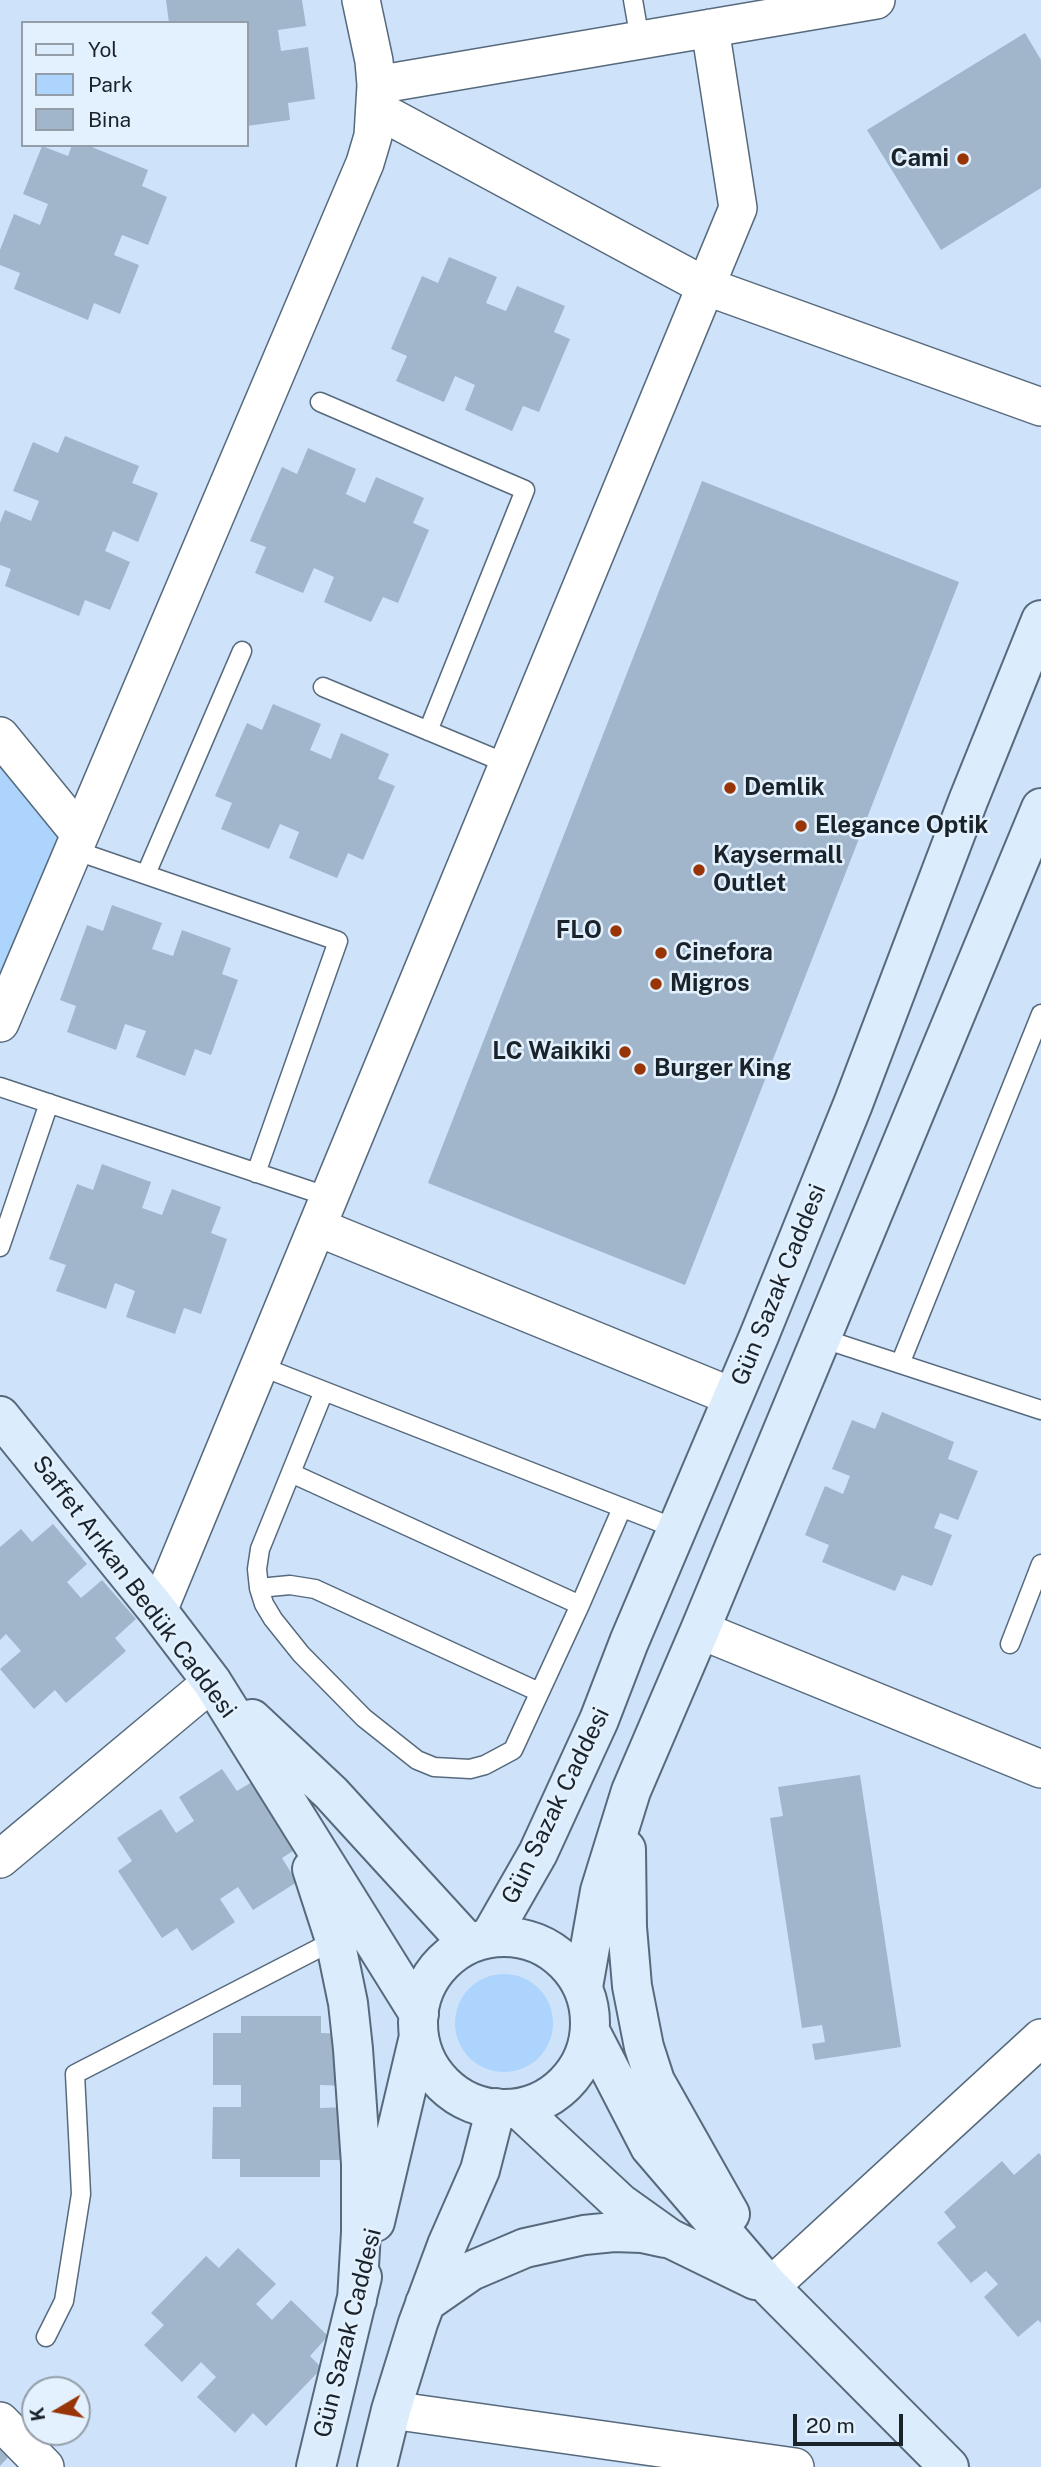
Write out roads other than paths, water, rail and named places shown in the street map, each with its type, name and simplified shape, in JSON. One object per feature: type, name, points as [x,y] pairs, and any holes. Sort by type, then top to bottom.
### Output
[{"type":"street","points":[[0,1023],[365,163],[373,136],[376,97],[374,61],[361,0]]},
{"type":"street","points":[[376,97],[640,40],[876,0]]},
{"type":"street","points":[[158,1611],[738,208],[710,28]]},
{"type":"street","points":[[376,97],[705,286],[1041,407]]},
{"type":"street","name":"Gün Sazak Caddesi","points":[[480,1940],[538,1853],[599,1720],[853,1104],[968,801],[1041,620]]},
{"type":"street","points":[[0,736],[77,842]]},
{"type":"street","points":[[583,1987],[600,1891],[631,1791],[1041,808]]},
{"type":"street","points":[[323,1212],[733,1397]]},
{"type":"street","name":"Saffet Arıkan Bedük Caddesi","points":[[0,1416],[158,1611],[212,1682],[264,1762]]},
{"type":"street","points":[[700,1630],[1041,1769]]},
{"type":"street","points":[[0,1858],[212,1682],[331,1793],[480,1940]]},
{"type":"street","points":[[264,1762],[419,2025]]},
{"type":"street","points":[[264,1762],[317,1879],[335,1940],[348,2003],[357,2096],[361,2232],[357,2300]]},
{"type":"street","points":[[631,1791],[626,1843],[626,1927],[634,1999],[645,2047],[656,2081],[770,2287]]},
{"type":"street","points":[[513,1936],[535,1942],[555,1952],[571,1968],[583,1987],[590,2009],[590,2031],[585,2053],[574,2073],[559,2089],[540,2102],[507,2108],[474,2103],[454,2093],[438,2077],[425,2058],[419,2025],[424,1992],[435,1972],[450,1955],[480,1940],[513,1936]]},
{"type":"street","name":"Gün Sazak Caddesi","points":[[316,2467],[419,2025]]},
{"type":"street","points":[[590,2031],[650,2147],[770,2287],[949,2467]]},
{"type":"street","points":[[770,2287],[1041,2038]]},
{"type":"street","points":[[507,2108],[620,2203],[670,2238],[770,2287]]},
{"type":"street","points":[[377,2467],[391,2410],[425,2303],[447,2245],[507,2108]]},
{"type":"street","points":[[425,2303],[471,2271],[534,2246],[584,2235],[614,2232],[670,2238]]},
{"type":"street","points":[[391,2410],[734,2463],[795,2467]]},
{"type":"street","points":[[0,2421],[45,2467]]},
{"type":"lane","points":[[633,0],[640,40]]},
{"type":"lane","points":[[320,402],[525,490],[428,731]]},
{"type":"lane","points":[[146,874],[242,651]]},
{"type":"lane","points":[[323,687],[508,764]]},
{"type":"lane","points":[[77,842],[146,874],[338,941],[256,1173]]},
{"type":"lane","points":[[900,1364],[1041,1014]]},
{"type":"lane","points":[[0,1087],[256,1173],[323,1212]]},
{"type":"lane","points":[[0,1247],[49,1103]]},
{"type":"lane","points":[[821,1338],[1041,1410]]},
{"type":"lane","points":[[260,1366],[677,1529]]},
{"type":"lane","points":[[324,1391],[260,1549],[257,1569],[259,1588],[273,1619],[331,1687],[389,1740],[417,1760],[434,1767],[470,1769],[485,1765],[513,1750],[622,1508]]},
{"type":"lane","points":[[290,1473],[580,1605]]},
{"type":"lane","points":[[1010,1644],[1041,1564]]},
{"type":"lane","points":[[259,1588],[290,1585],[315,1589],[540,1692]]},
{"type":"lane","points":[[46,2337],[64,2301],[81,2194],[75,2074],[335,1940]]},
{"type":"place","name":"Cami","points":[[963,159]]},
{"type":"place","name":"Demlik","points":[[730,788]]},
{"type":"place","name":"Elegance Optik","points":[[801,826]]},
{"type":"place","name":"Kaysermall Outlet","points":[[699,870]]},
{"type":"place","name":"FLO","points":[[616,931]]},
{"type":"place","name":"Cinefora","points":[[661,953]]},
{"type":"place","name":"Migros","points":[[656,984]]},
{"type":"place","name":"LC Waikiki","points":[[625,1052]]},
{"type":"place","name":"Burger King","points":[[640,1069]]}]
